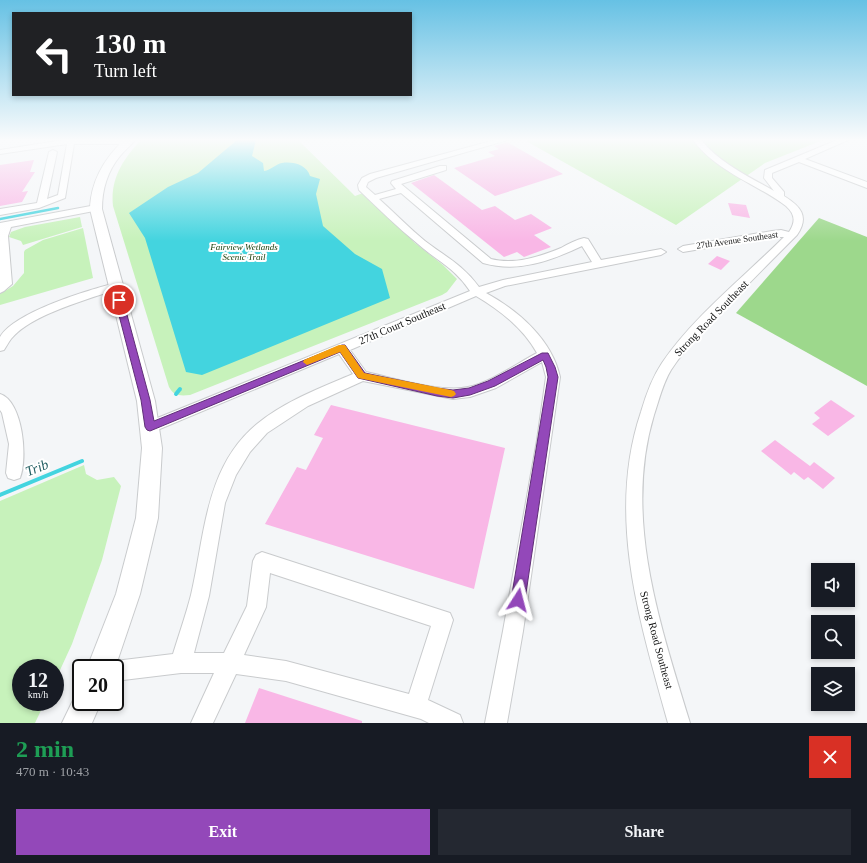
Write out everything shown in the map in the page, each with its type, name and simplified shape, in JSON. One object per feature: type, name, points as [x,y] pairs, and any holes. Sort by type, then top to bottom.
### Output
[{"type":"main road","points":[[102,174],[96,196],[96,208],[146,400],[152,448],[147,518],[128,594],[104,659]]},
{"type":"main road","points":[[77,723],[83,711]]},
{"type":"street","points":[[41,204],[48,174]]},
{"type":"street","points":[[0,212],[41,204],[62,196],[66,174]]},
{"type":"street","points":[[381,174],[364,180],[362,188],[422,243],[451,263],[477,292],[503,308],[526,328],[536,340],[551,367],[553,377],[513,631],[496,723]]},
{"type":"street","points":[[425,174],[395,183],[487,261],[494,264],[504,265],[544,258],[584,241],[599,265]]},
{"type":"street","name":"Strong Road Southeast","points":[[679,723],[647,607],[636,544],[633,506],[634,466],[639,435],[647,409],[660,378],[683,344],[791,236],[798,226],[799,218],[794,208],[779,197],[739,174]]},
{"type":"street","points":[[768,174],[768,178],[781,194],[779,197]]},
{"type":"street","points":[[837,174],[867,185]]},
{"type":"street","points":[[373,198],[402,190]]},
{"type":"street","points":[[0,289],[6,284],[3,226],[96,208]]},
{"type":"street","name":"27th Avenue Southeast","points":[[683,248],[772,234],[781,233],[791,236]]},
{"type":"street","name":"27th Court Southeast","points":[[150,427],[477,292],[503,283],[661,252]]},
{"type":"street","points":[[0,344],[14,329],[31,317],[116,286]]},
{"type":"street","points":[[342,348],[362,376]]},
{"type":"street","points":[[181,662],[200,596],[217,503],[229,472],[245,448],[262,429],[303,402],[362,376],[453,394],[470,392],[491,384],[545,355]]},
{"type":"street","points":[[0,399],[9,412],[17,444],[14,473]]},
{"type":"street","points":[[202,723],[256,607],[262,561],[442,620],[415,707]]},
{"type":"street","points":[[124,670],[181,662],[230,663],[286,671],[424,709],[452,723]]},
{"type":"green space","name":"Fairview Wetlands Scenic Trail","points":[[118,174],[332,174],[355,196],[363,193],[415,243],[443,265],[457,279],[447,292],[442,295],[190,395],[175,394],[169,387],[113,206]]},
{"type":"green space","points":[[584,174],[750,174],[676,225]]},
{"type":"green space","points":[[80,217],[82,227],[23,245],[21,241],[9,237],[11,232],[25,227]]},
{"type":"green space","points":[[819,218],[867,237],[867,386],[736,313]]},
{"type":"green space","points":[[83,228],[93,278],[0,305],[0,294],[13,286],[24,273],[25,250],[43,240]]},
{"type":"green space","points":[[84,465],[86,474],[97,480],[114,477],[121,486],[102,560],[72,644],[64,661],[64,659],[12,659],[12,711],[41,711],[35,723],[0,723],[0,501]]},
{"type":"water","points":[[196,174],[309,174],[310,176],[320,179],[316,194],[323,226],[355,254],[382,269],[390,298],[202,375],[186,372],[145,238],[129,213],[168,187]]},
{"type":"building","points":[[0,174],[34,174],[22,192],[28,191],[22,202],[0,206]]},
{"type":"building","points":[[462,174],[563,174],[495,196]]},
{"type":"building","points":[[434,175],[482,210],[495,206],[515,220],[531,214],[552,228],[534,235],[551,247],[524,257],[517,252],[504,257],[411,183]]},
{"type":"building","points":[[728,203],[746,205],[750,218],[732,215]]},
{"type":"building","points":[[717,256],[730,261],[721,270],[708,264]]},
{"type":"building","points":[[831,400],[855,416],[828,436],[812,424],[820,418],[814,413]]},
{"type":"building","points":[[331,405],[505,448],[474,589],[265,524],[297,467],[306,470],[323,438],[314,435]]},
{"type":"building","points":[[775,440],[810,466],[814,462],[835,478],[823,489],[808,477],[804,480],[794,472],[791,475],[761,451]]},
{"type":"building","points":[[259,688],[362,721],[362,723],[245,723]]},
{"type":"waterway","name":"Trib","points":[[0,219],[58,208]]},
{"type":"waterway","name":"Trib","points":[[176,394],[180,389]]},
{"type":"waterway","name":"Trib","points":[[0,495],[82,461]]},
{"type":"slow traffic","points":[[307,362],[342,348],[362,376],[451,394]]},
{"type":"route","points":[[119,300],[146,400],[150,427],[342,348],[362,376],[453,394],[470,392],[491,384],[545,355],[551,367],[553,377],[518,600]]}]
